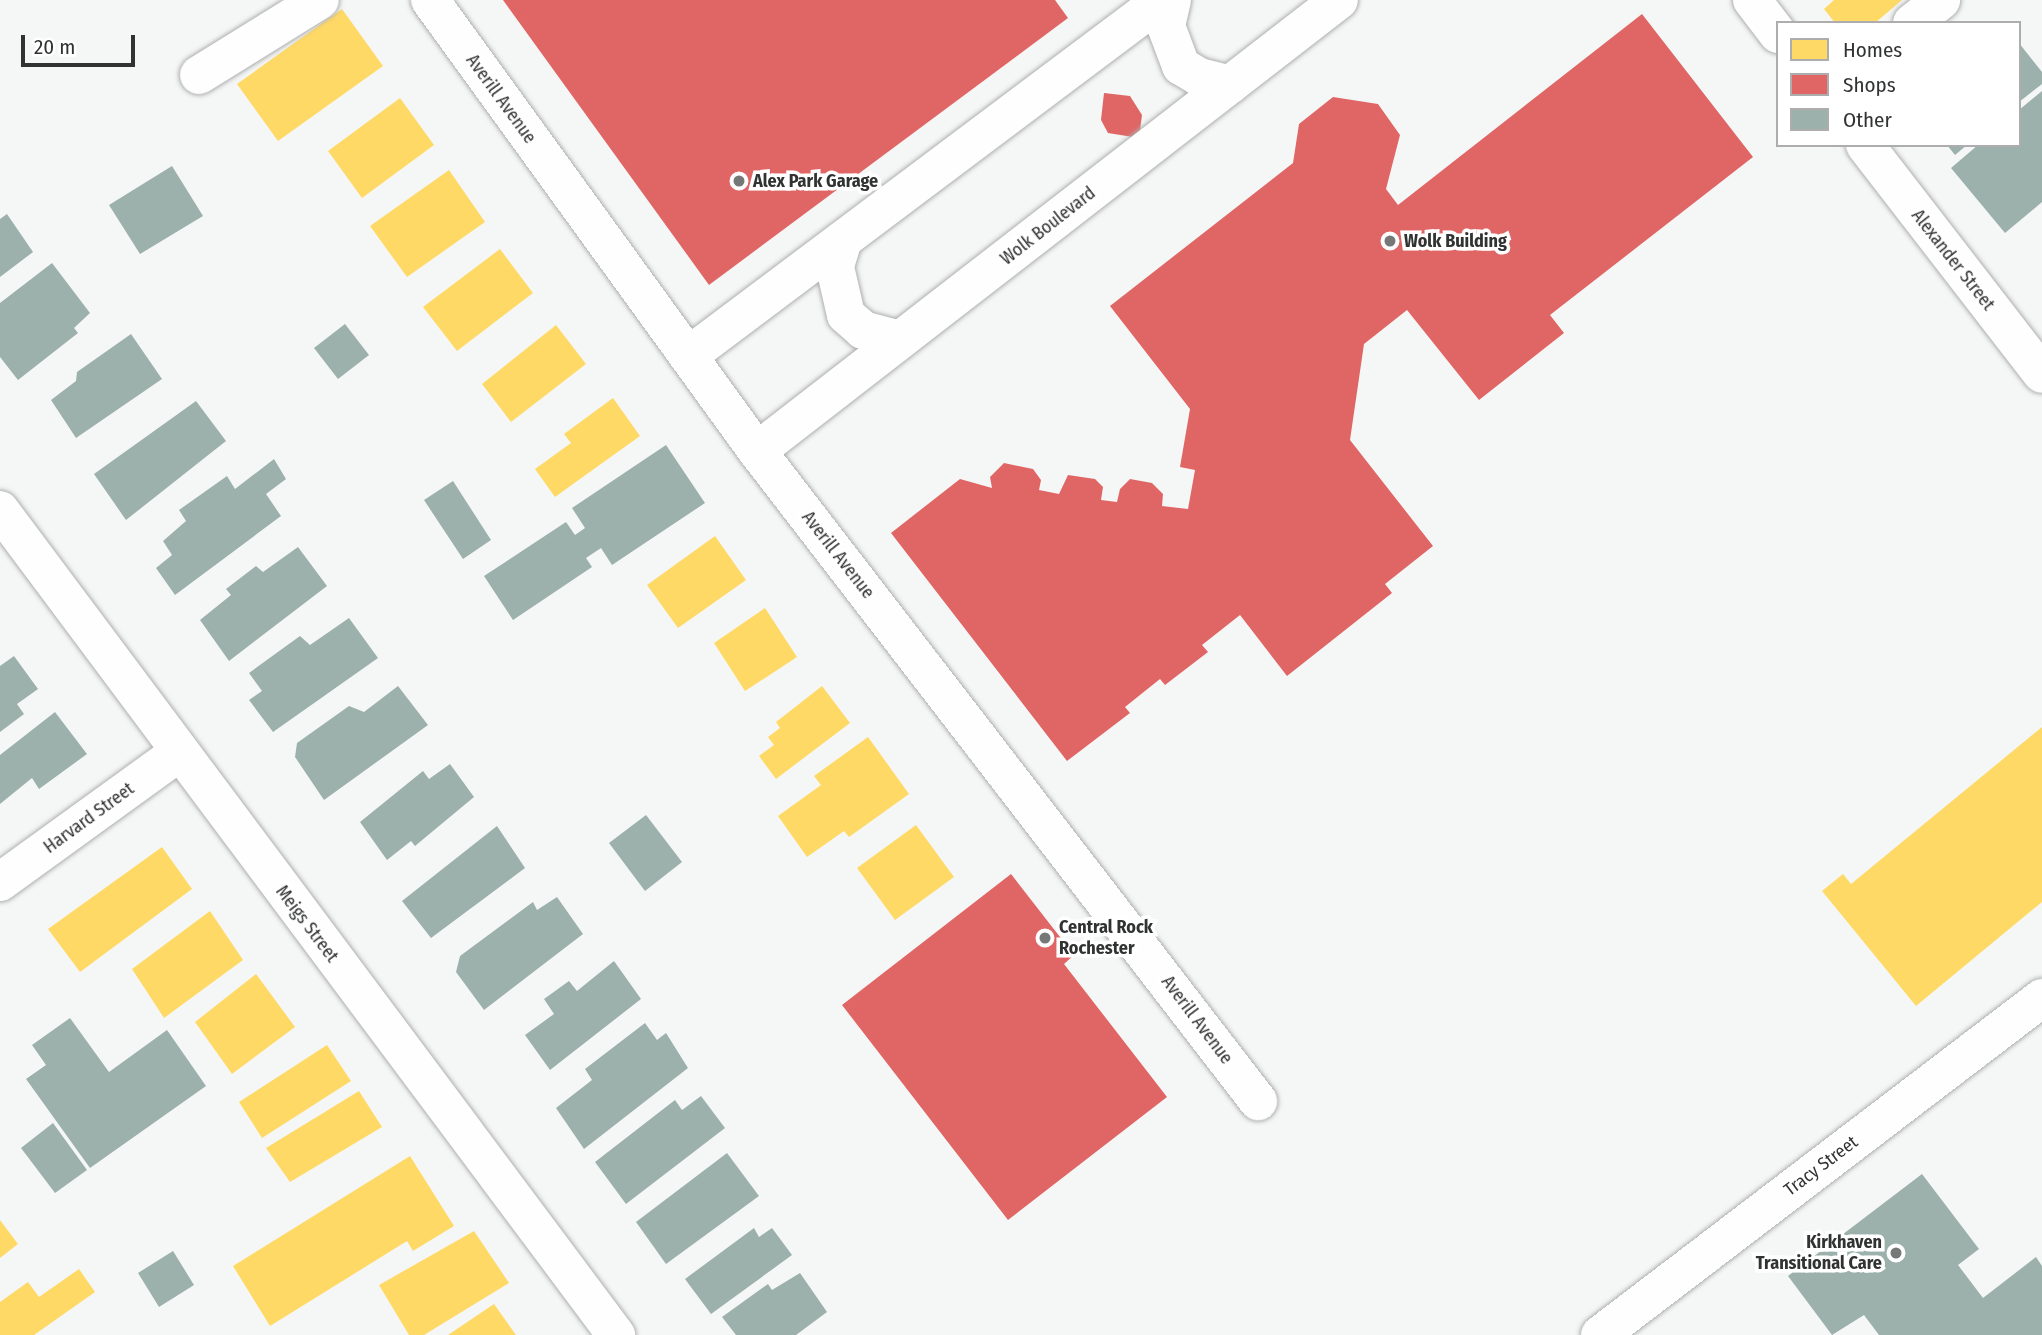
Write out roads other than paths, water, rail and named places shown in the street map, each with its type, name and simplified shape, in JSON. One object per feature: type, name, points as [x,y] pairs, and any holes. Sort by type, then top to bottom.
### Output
[{"type":"street","points":[[199,75],[320,0]]},
{"type":"street","name":"Averill Avenue","points":[[430,0],[757,451],[1258,1101]]},
{"type":"street","points":[[688,356],[1162,0]]},
{"type":"street","points":[[1172,0],[1166,26],[1181,66],[1199,77],[1230,85]]},
{"type":"street","points":[[1752,0],[1776,31]]},
{"type":"street","points":[[1915,21],[1941,0]]},
{"type":"street","name":"Wolk Boulevard","points":[[757,451],[1230,85],[1328,5]]},
{"type":"street","name":"Alexander Street","points":[[1867,147],[2042,374]]},
{"type":"street","points":[[843,240],[835,267],[846,315],[863,330],[900,340]]},
{"type":"street","name":"Meigs Street","points":[[0,510],[609,1333]]},
{"type":"street","name":"Harvard Street","points":[[0,883],[178,753]]},
{"type":"street","name":"Tracy Street","points":[[1600,1335],[2042,998]]},
{"type":"place","name":"Alex Park Garage","points":[[739,181]]},
{"type":"place","name":"Wolk Building","points":[[1390,241]]},
{"type":"place","name":"Central Rock Rochester","points":[[1045,938]]},
{"type":"place","name":"Kirkhaven Transitional Care","points":[[1896,1253]]}]
